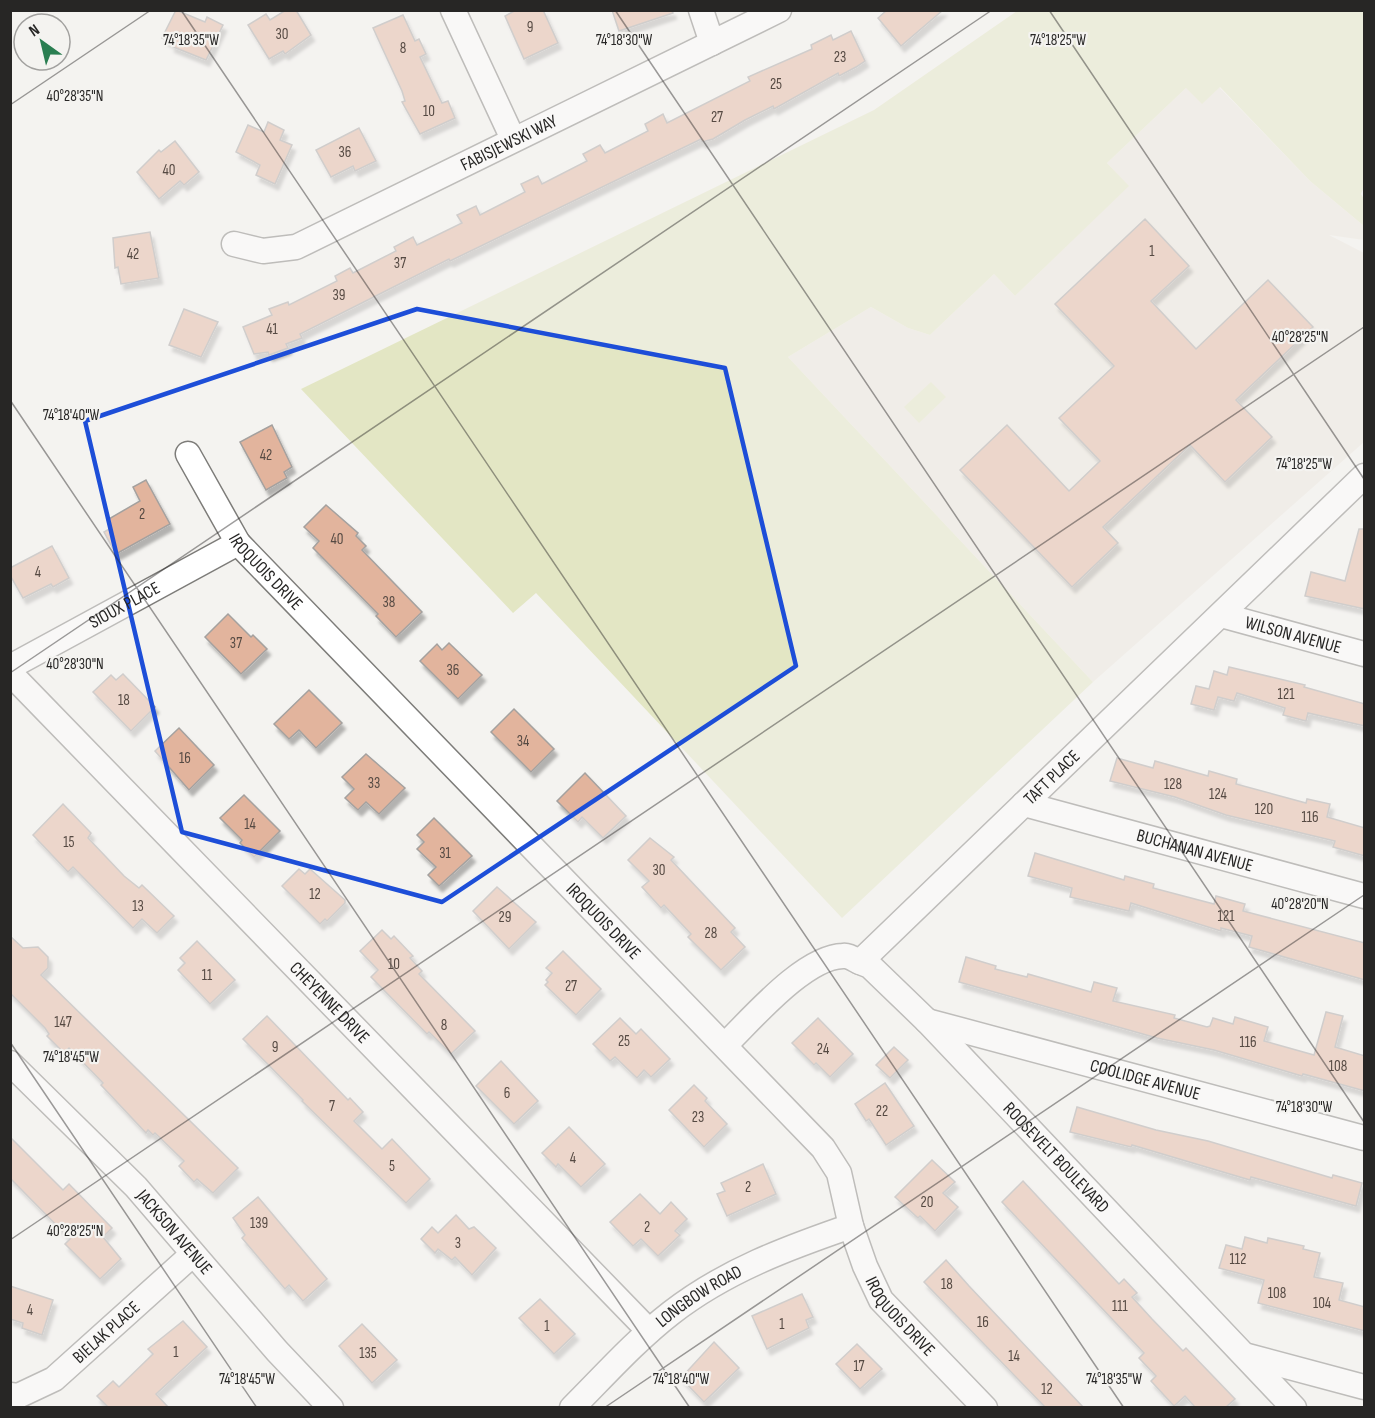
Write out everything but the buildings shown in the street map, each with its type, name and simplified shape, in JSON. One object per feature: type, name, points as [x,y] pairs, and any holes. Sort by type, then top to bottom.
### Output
[{"type":"street","points":[[453,10],[513,139]]},
{"type":"street","points":[[701,10],[712,43]]},
{"type":"street","name":"FABISJEWSKI WAY","points":[[234,244],[263,251],[296,247],[779,10]]},
{"type":"street","name":"IROQUOIS DRIVE","points":[[188,454],[238,543],[725,1044],[823,1148],[839,1173],[851,1226],[865,1266],[881,1300],[985,1407]]},
{"type":"street","name":"TAFT PLACE","points":[[860,962],[1365,477]]},
{"type":"street","name":"SIOUX PLACE","points":[[10,667],[238,543]]},
{"type":"street","name":"WILSON AVENUE","points":[[1221,615],[1365,654]]},
{"type":"street","name":"CHEYENNE DRIVE","points":[[10,673],[649,1331]]},
{"type":"street","name":"BUCHANAN AVENUE","points":[[1024,804],[1365,896]]},
{"type":"street","points":[[725,1044],[791,982],[821,962],[844,955],[860,962]]},
{"type":"street","name":"ROOSEVELT BOULEVARD","points":[[860,962],[870,966],[927,1021],[1248,1356],[1294,1407]]},
{"type":"street","name":"COOLIDGE AVENUE","points":[[927,1021],[1365,1138]]},
{"type":"street","name":"JACKSON AVENUE","points":[[10,1063],[136,1187],[277,1350],[331,1407]]},
{"type":"street","name":"LONGBOW ROAD","points":[[572,1407],[649,1331],[694,1296],[741,1268],[851,1226]]},
{"type":"street","name":"BIELAK PLACE","points":[[10,1395],[18,1396],[54,1379],[193,1254]]},
{"type":"street","points":[[1248,1356],[1365,1387]]},
{"type":"highlighted area","points":[[417,309],[725,368],[796,666],[442,902],[182,832],[85,421]]},
{"type":"shaded area","points":[[1219,87],[1310,181],[1364,226],[1364,240],[1329,235],[1364,253],[1364,442],[1093,682],[788,357],[871,307],[908,328],[930,335],[994,274],[1015,296],[1128,186],[1107,163],[1186,88]]},
{"type":"green space","points":[[1017,11],[1364,11],[1364,187],[1361,194],[1364,199],[1364,226],[1310,181],[1220,87],[1202,104],[1186,88],[1107,163],[1129,186],[1015,296],[994,274],[930,335],[908,328],[871,307],[788,357],[1093,682],[842,918],[536,593],[513,613],[301,389],[874,110]]},
{"type":"green space","points":[[931,382],[946,397],[919,423],[904,407]]}]
